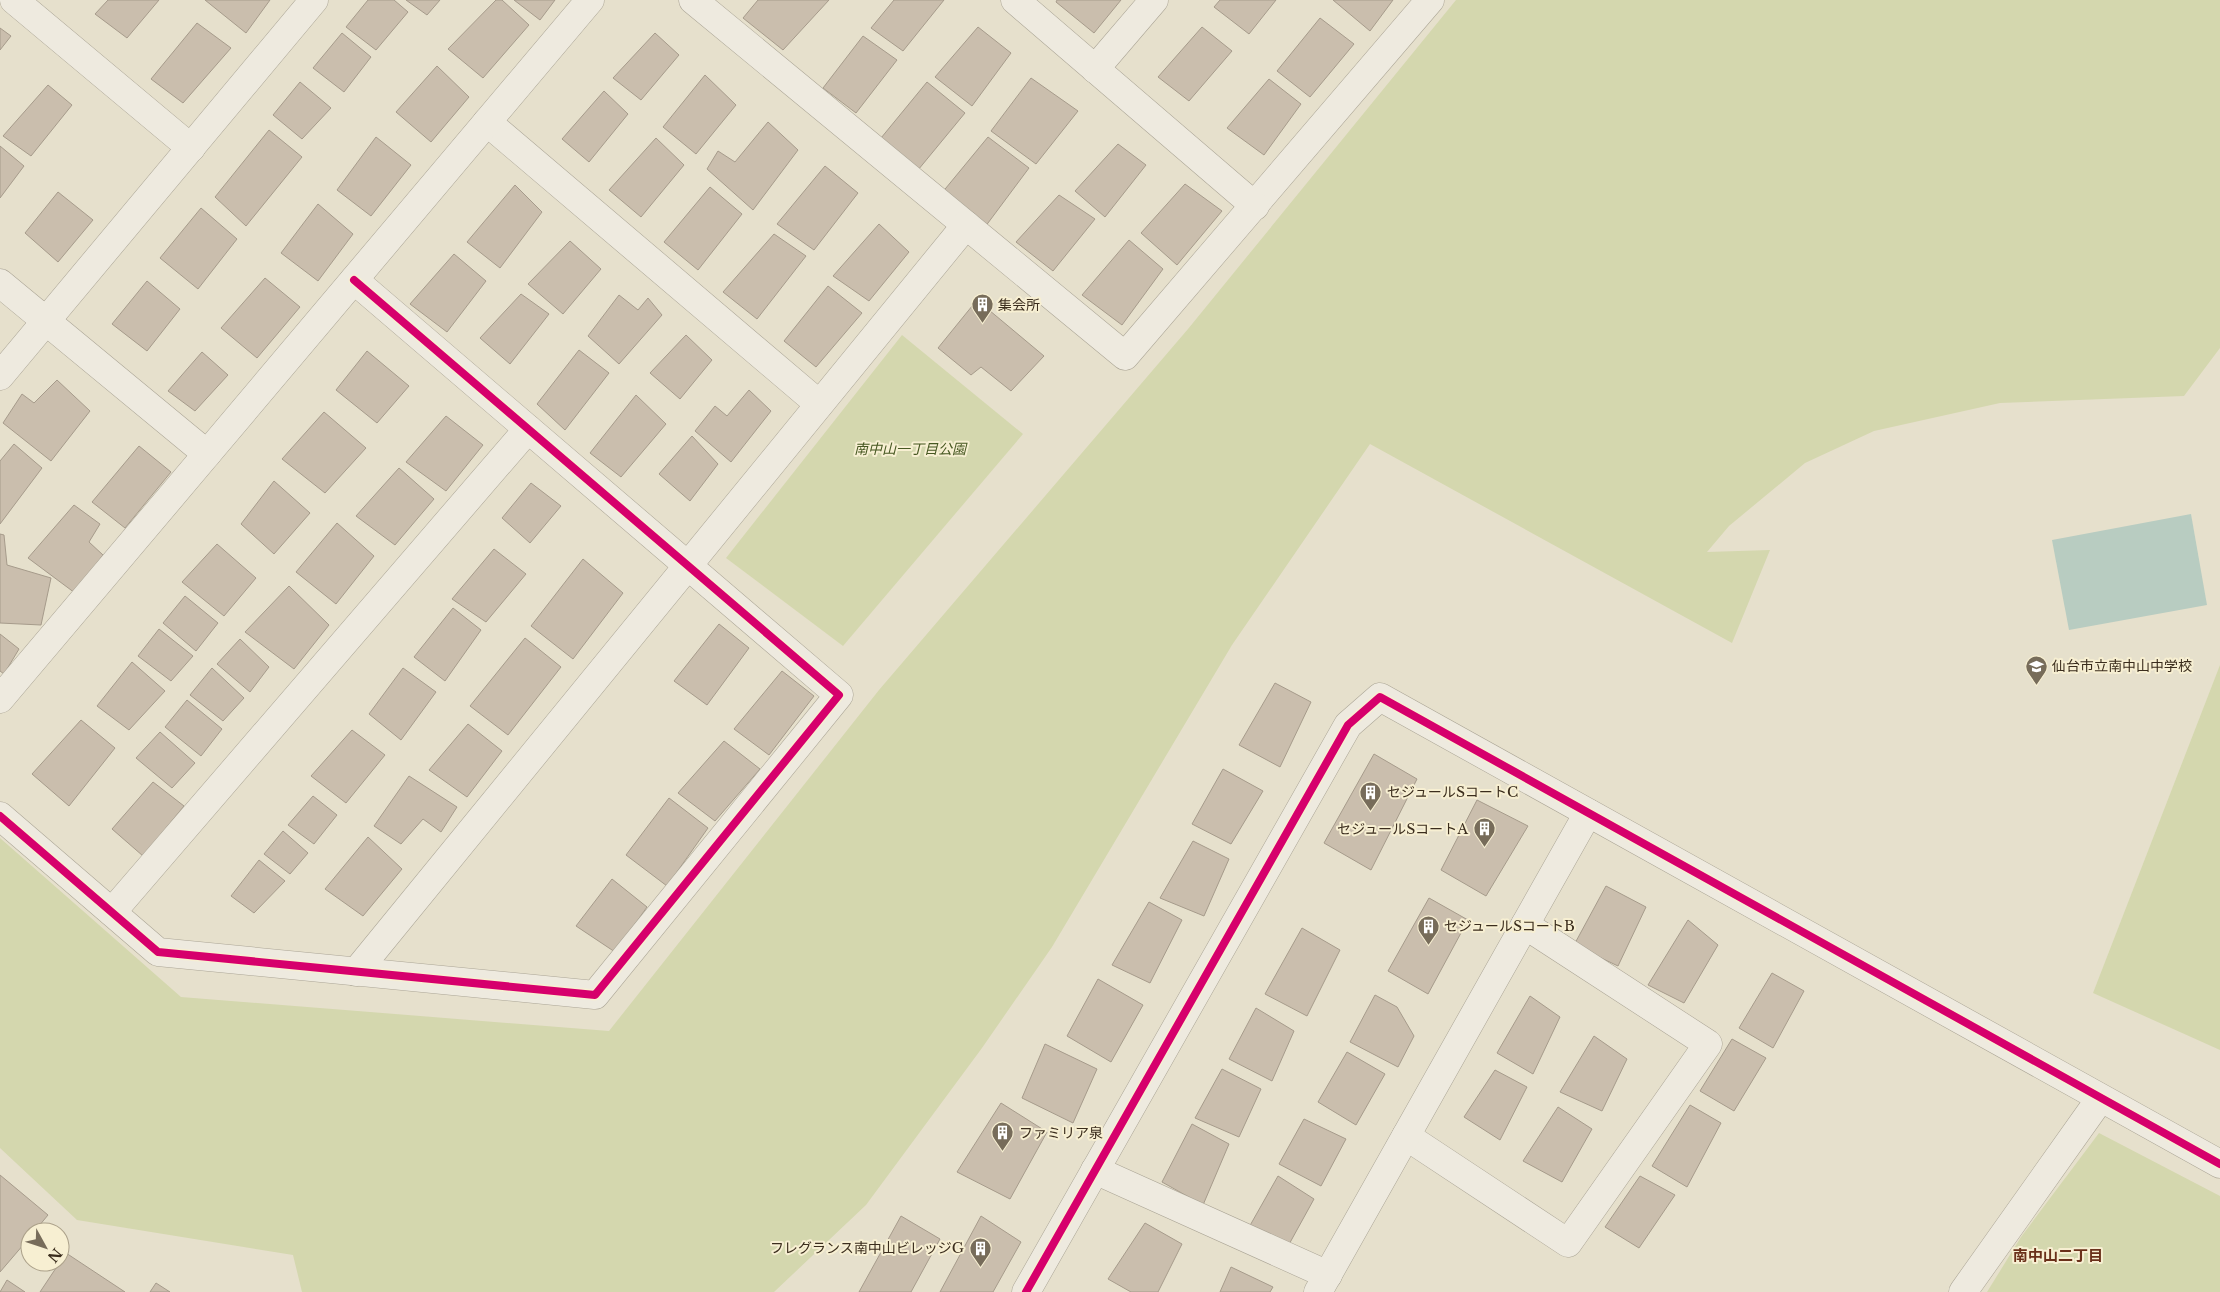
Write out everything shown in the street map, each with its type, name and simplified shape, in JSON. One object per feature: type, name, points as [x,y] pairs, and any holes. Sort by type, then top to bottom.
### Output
[{"type":"street","points":[[14,0],[191,148]]},
{"type":"street","points":[[0,376],[314,0]]},
{"type":"street","points":[[0,699],[590,0]]},
{"type":"street","points":[[693,0],[1125,356],[1430,0]]},
{"type":"street","points":[[1015,0],[1255,206]]},
{"type":"street","points":[[1095,69],[1154,0]]},
{"type":"street","points":[[487,122],[819,404]]},
{"type":"street","points":[[356,972],[966,226]]},
{"type":"street","points":[[0,816],[158,952],[595,995],[839,695],[354,280]]},
{"type":"street","points":[[0,283],[207,454]]},
{"type":"street","points":[[112,912],[528,429]]},
{"type":"street","points":[[1026,1292],[1348,725],[1380,697],[2220,1164]]},
{"type":"street","points":[[1095,1170],[1323,1283],[1588,813]]},
{"type":"street","points":[[1406,1136],[1568,1243],[1708,1044],[1525,925]]},
{"type":"street","points":[[1963,1292],[2100,1099]]},
{"type":"green space","points":[[1456,0],[2220,0],[2220,348],[2184,396],[2000,403],[1874,431],[1805,463],[1729,526],[1707,552],[1770,550],[1732,643],[1370,444],[1232,645],[1052,947],[982,1048],[866,1205],[774,1292],[302,1292],[293,1255],[77,1220],[0,1148],[0,838],[181,997],[609,1031],[879,690],[1188,329]]},
{"type":"green space","name":"南中山一丁目公園","points":[[902,335],[1023,434],[843,646],[726,558]]},
{"type":"green space","points":[[2220,665],[2220,1050],[2093,993]]},
{"type":"green space","points":[[2099,1133],[2220,1196],[2220,1292],[1987,1292],[2021,1237]]},
{"type":"shaded area","points":[[2191,514],[2207,605],[2069,630],[2052,540]]},
{"type":"building","points":[[108,0],[159,0],[127,38],[95,14]]},
{"type":"building","points":[[205,0],[270,0],[246,33]]},
{"type":"building","points":[[368,0],[394,0],[408,12],[376,50],[346,27]]},
{"type":"building","points":[[406,0],[440,0],[427,15]]},
{"type":"building","points":[[496,0],[502,0],[529,25],[483,78],[448,49]]},
{"type":"building","points":[[514,0],[555,0],[540,20]]},
{"type":"building","points":[[758,0],[829,0],[783,50],[743,18]]},
{"type":"building","points":[[894,0],[944,0],[903,51],[871,28]]},
{"type":"building","points":[[1057,0],[1121,0],[1094,33],[1056,2]]},
{"type":"building","points":[[1220,0],[1276,0],[1249,34],[1214,7]]},
{"type":"building","points":[[1333,0],[1393,0],[1370,31]]},
{"type":"building","points":[[1320,18],[1354,44],[1310,97],[1277,71]]},
{"type":"building","points":[[197,23],[231,48],[183,103],[151,79]]},
{"type":"building","points":[[978,27],[1011,53],[972,106],[935,77]]},
{"type":"building","points":[[1202,27],[1232,51],[1189,101],[1158,77]]},
{"type":"building","points":[[0,28],[11,36],[0,50]]},
{"type":"building","points":[[342,33],[371,57],[344,92],[313,68]]},
{"type":"building","points":[[655,33],[679,55],[641,100],[613,78]]},
{"type":"building","points":[[863,36],[897,60],[856,113],[823,88]]},
{"type":"building","points":[[437,66],[469,97],[431,142],[396,112]]},
{"type":"building","points":[[705,75],[736,105],[696,154],[663,127]]},
{"type":"building","points":[[1031,78],[1078,111],[1036,164],[991,131]]},
{"type":"building","points":[[1269,79],[1301,104],[1264,155],[1227,128]]},
{"type":"building","points":[[300,82],[331,108],[302,139],[273,115]]},
{"type":"building","points":[[927,82],[965,113],[918,170],[881,138]]},
{"type":"building","points":[[48,85],[72,105],[31,156],[3,136]]},
{"type":"building","points":[[604,91],[628,114],[589,162],[562,139]]},
{"type":"building","points":[[768,122],[798,150],[753,210],[707,169],[718,151],[735,162]]},
{"type":"building","points":[[269,130],[302,157],[246,226],[215,197]]},
{"type":"building","points":[[376,137],[411,165],[371,216],[337,190]]},
{"type":"building","points":[[988,137],[1029,168],[985,227],[941,194]]},
{"type":"building","points":[[656,138],[684,165],[641,217],[609,190]]},
{"type":"building","points":[[1118,144],[1146,165],[1105,217],[1075,191]]},
{"type":"building","points":[[0,146],[24,166],[0,198]]},
{"type":"building","points":[[825,166],[858,193],[814,250],[777,224]]},
{"type":"building","points":[[1185,184],[1222,211],[1177,265],[1141,233]]},
{"type":"building","points":[[515,185],[542,212],[500,268],[467,242]]},
{"type":"building","points":[[710,187],[742,214],[698,270],[664,242]]},
{"type":"building","points":[[58,192],[93,220],[58,262],[25,233]]},
{"type":"building","points":[[1059,195],[1095,219],[1053,271],[1016,242]]},
{"type":"building","points":[[318,204],[353,234],[318,281],[281,253]]},
{"type":"building","points":[[201,208],[237,239],[198,289],[160,258]]},
{"type":"building","points":[[879,224],[909,252],[869,301],[833,276]]},
{"type":"building","points":[[774,234],[806,256],[757,319],[723,292]]},
{"type":"building","points":[[1129,240],[1163,269],[1122,325],[1082,295]]},
{"type":"building","points":[[570,241],[601,269],[563,314],[528,284]]},
{"type":"building","points":[[454,254],[486,281],[447,332],[410,304]]},
{"type":"building","points":[[265,278],[300,307],[257,358],[221,328]]},
{"type":"building","points":[[147,281],[180,309],[147,351],[112,324]]},
{"type":"building","points":[[828,286],[862,313],[816,367],[784,341]]},
{"type":"building","points":[[521,294],[549,314],[510,364],[480,338]]},
{"type":"building","points":[[619,295],[638,310],[648,298],[662,315],[619,364],[588,336]]},
{"type":"building","name":"集会所","points":[[977,300],[1044,356],[1011,391],[981,367],[971,375],[938,348]]},
{"type":"building","points":[[686,335],[712,360],[680,399],[650,373]]},
{"type":"building","points":[[579,350],[609,373],[565,430],[537,404]]},
{"type":"building","points":[[367,351],[409,386],[377,423],[336,390]]},
{"type":"building","points":[[202,352],[228,375],[195,411],[168,391]]},
{"type":"building","points":[[57,380],[90,411],[51,461],[3,423],[22,394],[34,403]]},
{"type":"building","points":[[749,390],[771,411],[731,462],[695,431],[715,406],[727,416]]},
{"type":"building","points":[[636,395],[666,424],[621,477],[590,453]]},
{"type":"building","points":[[324,412],[366,448],[325,493],[282,459]]},
{"type":"building","points":[[446,416],[483,445],[446,491],[406,462]]},
{"type":"building","points":[[692,436],[718,464],[690,501],[659,474]]},
{"type":"building","points":[[14,444],[42,468],[0,524],[0,461]]},
{"type":"building","points":[[139,446],[171,472],[125,528],[92,502]]},
{"type":"building","points":[[399,468],[434,499],[395,545],[356,516]]},
{"type":"building","points":[[274,481],[310,513],[274,554],[241,524]]},
{"type":"building","points":[[531,483],[561,506],[530,543],[502,518]]},
{"type":"building","points":[[74,505],[100,524],[89,542],[103,555],[75,593],[28,558]]},
{"type":"building","points":[[337,523],[374,556],[336,604],[296,572]]},
{"type":"building","points":[[0,534],[4,535],[7,565],[51,578],[41,625],[0,623]]},
{"type":"building","points":[[217,544],[256,578],[224,616],[182,582]]},
{"type":"building","points":[[494,549],[526,574],[486,622],[452,599]]},
{"type":"building","points":[[583,559],[623,593],[573,659],[531,626]]},
{"type":"building","points":[[289,586],[329,625],[294,669],[245,632]]},
{"type":"building","points":[[185,596],[218,623],[196,651],[163,623]]},
{"type":"building","points":[[453,608],[481,630],[445,681],[414,657]]},
{"type":"building","points":[[719,624],[749,648],[707,705],[674,681]]},
{"type":"building","points":[[159,629],[193,656],[171,681],[138,656]]},
{"type":"building","points":[[0,634],[19,649],[4,674],[0,671]]},
{"type":"building","points":[[525,638],[561,667],[508,735],[470,706]]},
{"type":"building","points":[[240,639],[269,667],[250,692],[217,664]]},
{"type":"building","points":[[132,662],[165,691],[129,730],[97,706]]},
{"type":"building","points":[[212,668],[244,698],[223,721],[190,695]]},
{"type":"building","points":[[403,668],[436,692],[401,740],[369,714]]},
{"type":"building","points":[[782,671],[814,696],[769,755],[734,729]]},
{"type":"building","points":[[1275,683],[1311,702],[1280,767],[1239,745]]},
{"type":"building","points":[[187,700],[222,729],[201,756],[165,727]]},
{"type":"building","points":[[81,720],[115,748],[69,806],[32,774]]},
{"type":"building","points":[[468,724],[502,751],[467,797],[429,770]]},
{"type":"building","points":[[352,730],[385,755],[346,803],[311,776]]},
{"type":"building","points":[[160,732],[195,763],[172,788],[136,758]]},
{"type":"building","points":[[724,741],[760,769],[715,821],[678,793]]},
{"type":"building","name":"セジュールSコートC","points":[[1374,754],[1417,779],[1371,870],[1324,843]]},
{"type":"building","points":[[1223,769],[1263,791],[1231,844],[1192,824]]},
{"type":"building","points":[[409,776],[457,807],[441,832],[423,819],[401,844],[374,826]]},
{"type":"building","points":[[153,782],[184,806],[143,856],[112,829]]},
{"type":"building","points":[[313,796],[337,815],[314,844],[288,825]]},
{"type":"building","points":[[669,798],[708,828],[667,886],[626,855]]},
{"type":"building","name":"セジュールSコートA","points":[[1477,800],[1528,826],[1486,896],[1441,870]]},
{"type":"building","points":[[283,831],[308,853],[290,874],[264,854]]},
{"type":"building","points":[[368,837],[402,869],[363,916],[325,889]]},
{"type":"building","points":[[1193,841],[1229,859],[1204,916],[1160,898]]},
{"type":"building","points":[[259,860],[285,881],[254,913],[231,896]]},
{"type":"building","points":[[612,879],[647,907],[615,952],[576,926]]},
{"type":"building","points":[[1606,886],[1646,907],[1618,966],[1574,945]]},
{"type":"building","name":"セジュールSコートB","points":[[1429,898],[1468,920],[1428,994],[1388,971]]},
{"type":"building","points":[[1149,902],[1182,920],[1150,983],[1112,965]]},
{"type":"building","points":[[1688,920],[1718,945],[1684,1003],[1648,985]]},
{"type":"building","points":[[1302,928],[1340,950],[1307,1016],[1265,994]]},
{"type":"building","points":[[1772,973],[1804,991],[1773,1048],[1739,1028]]},
{"type":"building","points":[[1098,979],[1143,1005],[1111,1062],[1067,1036]]},
{"type":"building","points":[[1375,995],[1397,1007],[1414,1036],[1398,1067],[1350,1042]]},
{"type":"building","points":[[1530,996],[1560,1017],[1533,1074],[1497,1053]]},
{"type":"building","points":[[1256,1008],[1294,1031],[1272,1081],[1229,1059]]},
{"type":"building","points":[[1594,1036],[1627,1059],[1602,1111],[1560,1092]]},
{"type":"building","points":[[1732,1039],[1766,1058],[1734,1111],[1700,1091]]},
{"type":"building","points":[[1045,1044],[1097,1069],[1073,1123],[1022,1098]]},
{"type":"building","points":[[1347,1052],[1385,1074],[1356,1125],[1318,1102]]},
{"type":"building","points":[[1222,1069],[1261,1089],[1239,1137],[1195,1118]]},
{"type":"building","points":[[1495,1070],[1527,1087],[1500,1140],[1464,1117]]},
{"type":"building","name":"ファミリア泉","points":[[1001,1103],[1047,1132],[1010,1199],[957,1172]]},
{"type":"building","points":[[1690,1105],[1721,1123],[1687,1187],[1652,1166]]},
{"type":"building","points":[[1558,1107],[1592,1129],[1562,1182],[1523,1161]]},
{"type":"building","points":[[1304,1119],[1346,1139],[1321,1186],[1279,1164]]},
{"type":"building","points":[[1192,1124],[1229,1144],[1203,1205],[1162,1182]]},
{"type":"building","points":[[0,1175],[48,1215],[42,1222],[20,1222],[20,1249],[0,1272]]},
{"type":"building","points":[[1278,1176],[1314,1199],[1287,1248],[1248,1229]]},
{"type":"building","points":[[1640,1176],[1675,1195],[1639,1248],[1605,1227]]},
{"type":"building","points":[[901,1216],[940,1239],[911,1292],[859,1292]]},
{"type":"building","name":"フレグランス南中山ビレッジG","points":[[981,1216],[1021,1242],[993,1292],[940,1292]]},
{"type":"building","points":[[1145,1223],[1182,1244],[1158,1292],[1131,1292],[1108,1279]]},
{"type":"building","points":[[70,1256],[125,1292],[40,1292],[53,1272],[70,1272]]},
{"type":"building","points":[[1231,1267],[1273,1287],[1270,1292],[1220,1292]]},
{"type":"building","points":[[7,1280],[25,1292],[0,1292]]},
{"type":"building","points":[[156,1283],[170,1292],[150,1292]]},
{"type":"cycle path","points":[[0,816],[158,952],[595,995],[839,695],[354,280]]},
{"type":"cycle path","points":[[1026,1292],[1348,725],[1380,697],[2220,1164]]},
{"type":"place","name":"集会所","points":[[982,324]]},
{"type":"place","name":"仙台市立南中山中学校","points":[[2036,685]]},
{"type":"place","name":"セジュールSコートC","points":[[1371,811]]},
{"type":"place","name":"セジュールSコートA","points":[[1484,848]]},
{"type":"place","name":"セジュールSコートB","points":[[1428,945]]},
{"type":"place","name":"ファミリア泉","points":[[1003,1152]]},
{"type":"place","name":"フレグランス南中山ビレッジG","points":[[980,1267]]},
{"type":"district","name":"南中山二丁目","points":[[2058,1256]]}]
